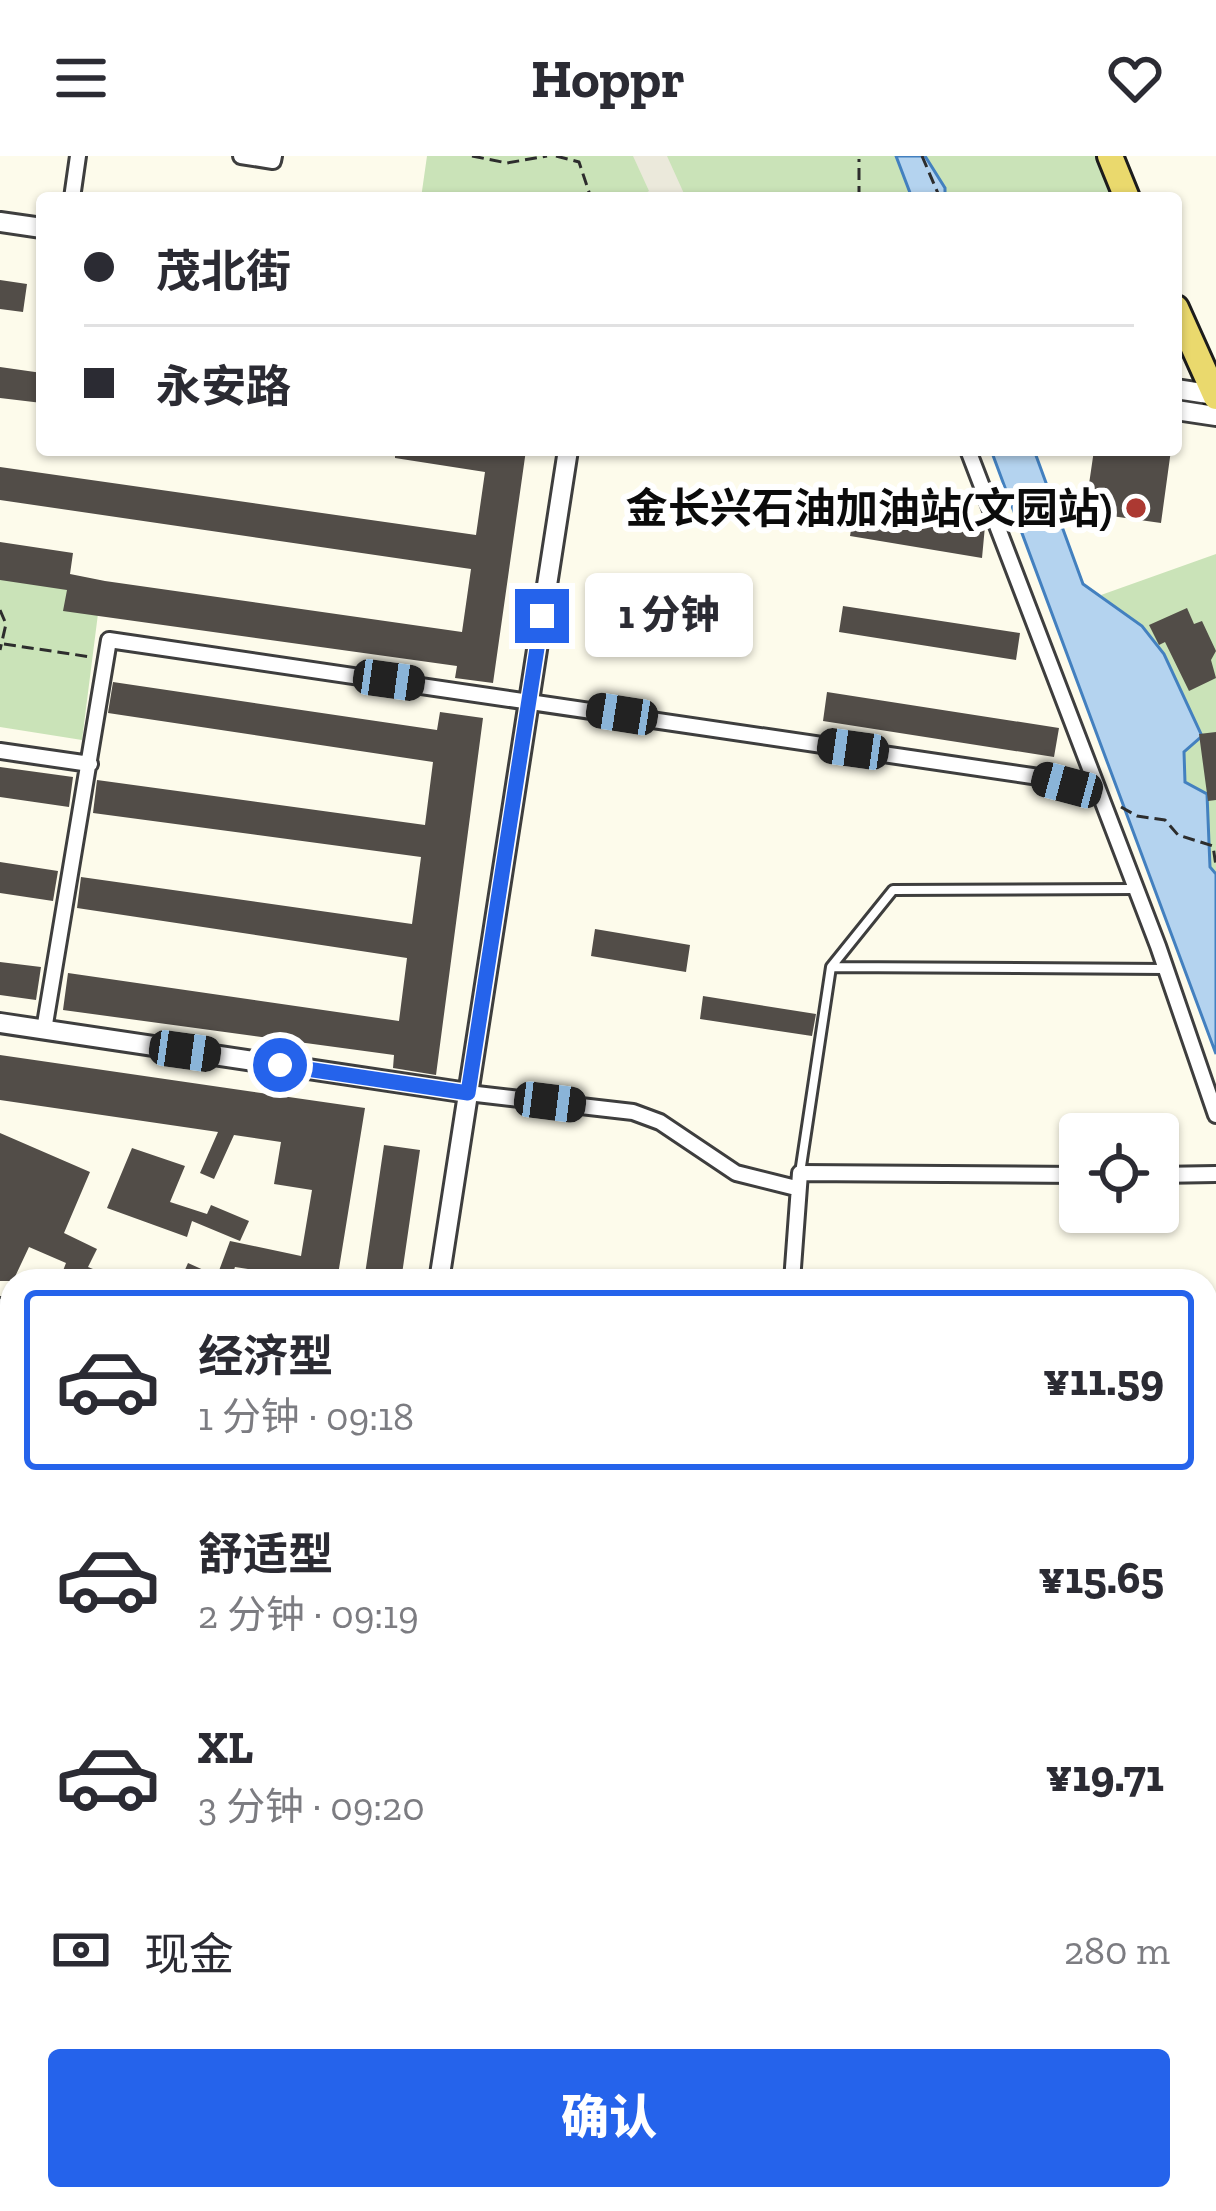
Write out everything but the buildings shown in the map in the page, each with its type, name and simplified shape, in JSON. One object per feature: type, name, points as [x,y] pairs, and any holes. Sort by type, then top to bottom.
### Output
[{"type":"main road","points":[[1110,156],[1124,192]]},
{"type":"main road","points":[[1182,321],[1216,396]]},
{"type":"street","points":[[72,192],[78,156]]},
{"type":"street","points":[[241,156],[273,161],[274,156]]},
{"type":"street","points":[[0,222],[36,227]]},
{"type":"street","points":[[1182,389],[1216,396]]},
{"type":"street","points":[[1182,411],[1216,416]]},
{"type":"street","points":[[441,1269],[567,456]]},
{"type":"street","points":[[970,456],[1166,969],[1216,1115]]},
{"type":"street","points":[[44,1030],[109,640],[1039,777],[1096,793]]},
{"type":"street","points":[[0,751],[90,764]]},
{"type":"street","points":[[0,1023],[468,1093],[633,1112],[660,1122],[736,1173],[798,1180],[1059,1175]]},
{"type":"street","points":[[1179,1175],[1216,1174]]},
{"type":"street","points":[[793,1269],[798,1180]]},
{"type":"lane","points":[[798,1180],[831,967],[893,890],[1135,889]]},
{"type":"lane","points":[[831,967],[1166,969]]},
{"type":"path","points":[[472,156],[507,163],[547,156]]},
{"type":"path","points":[[556,156],[579,162],[589,192]]},
{"type":"path","points":[[922,156],[937,192]]},
{"type":"path","points":[[859,192],[860,160]]},
{"type":"path","points":[[0,610],[4,644],[0,650]]},
{"type":"path","points":[[4,644],[93,658]]},
{"type":"path","points":[[1096,793],[1136,816],[1165,820],[1178,836],[1214,846],[1216,866]]},
{"type":"green space","points":[[427,156],[1098,156],[1110,192],[422,192]]},
{"type":"green space","points":[[0,553],[65,584],[101,590],[82,740],[0,727]]},
{"type":"green space","points":[[1216,554],[1216,874],[1210,867],[1207,794],[1185,783],[1184,752],[1202,736],[1162,657],[1137,626],[1101,595]]},
{"type":"shaded area","points":[[633,156],[667,156],[683,192],[649,191]]},
{"type":"water","points":[[896,156],[925,156],[945,192],[910,192]]},
{"type":"water","points":[[993,456],[1036,456],[1083,584],[1142,626],[1164,654],[1202,736],[1184,752],[1185,782],[1207,794],[1210,867],[1216,874],[1216,1054]]},
{"type":"place","name":"金长兴石油加油站(文园站)","points":[[1136,508]]},
{"type":"route","points":[[280,1065],[468,1093],[542,616]]}]
